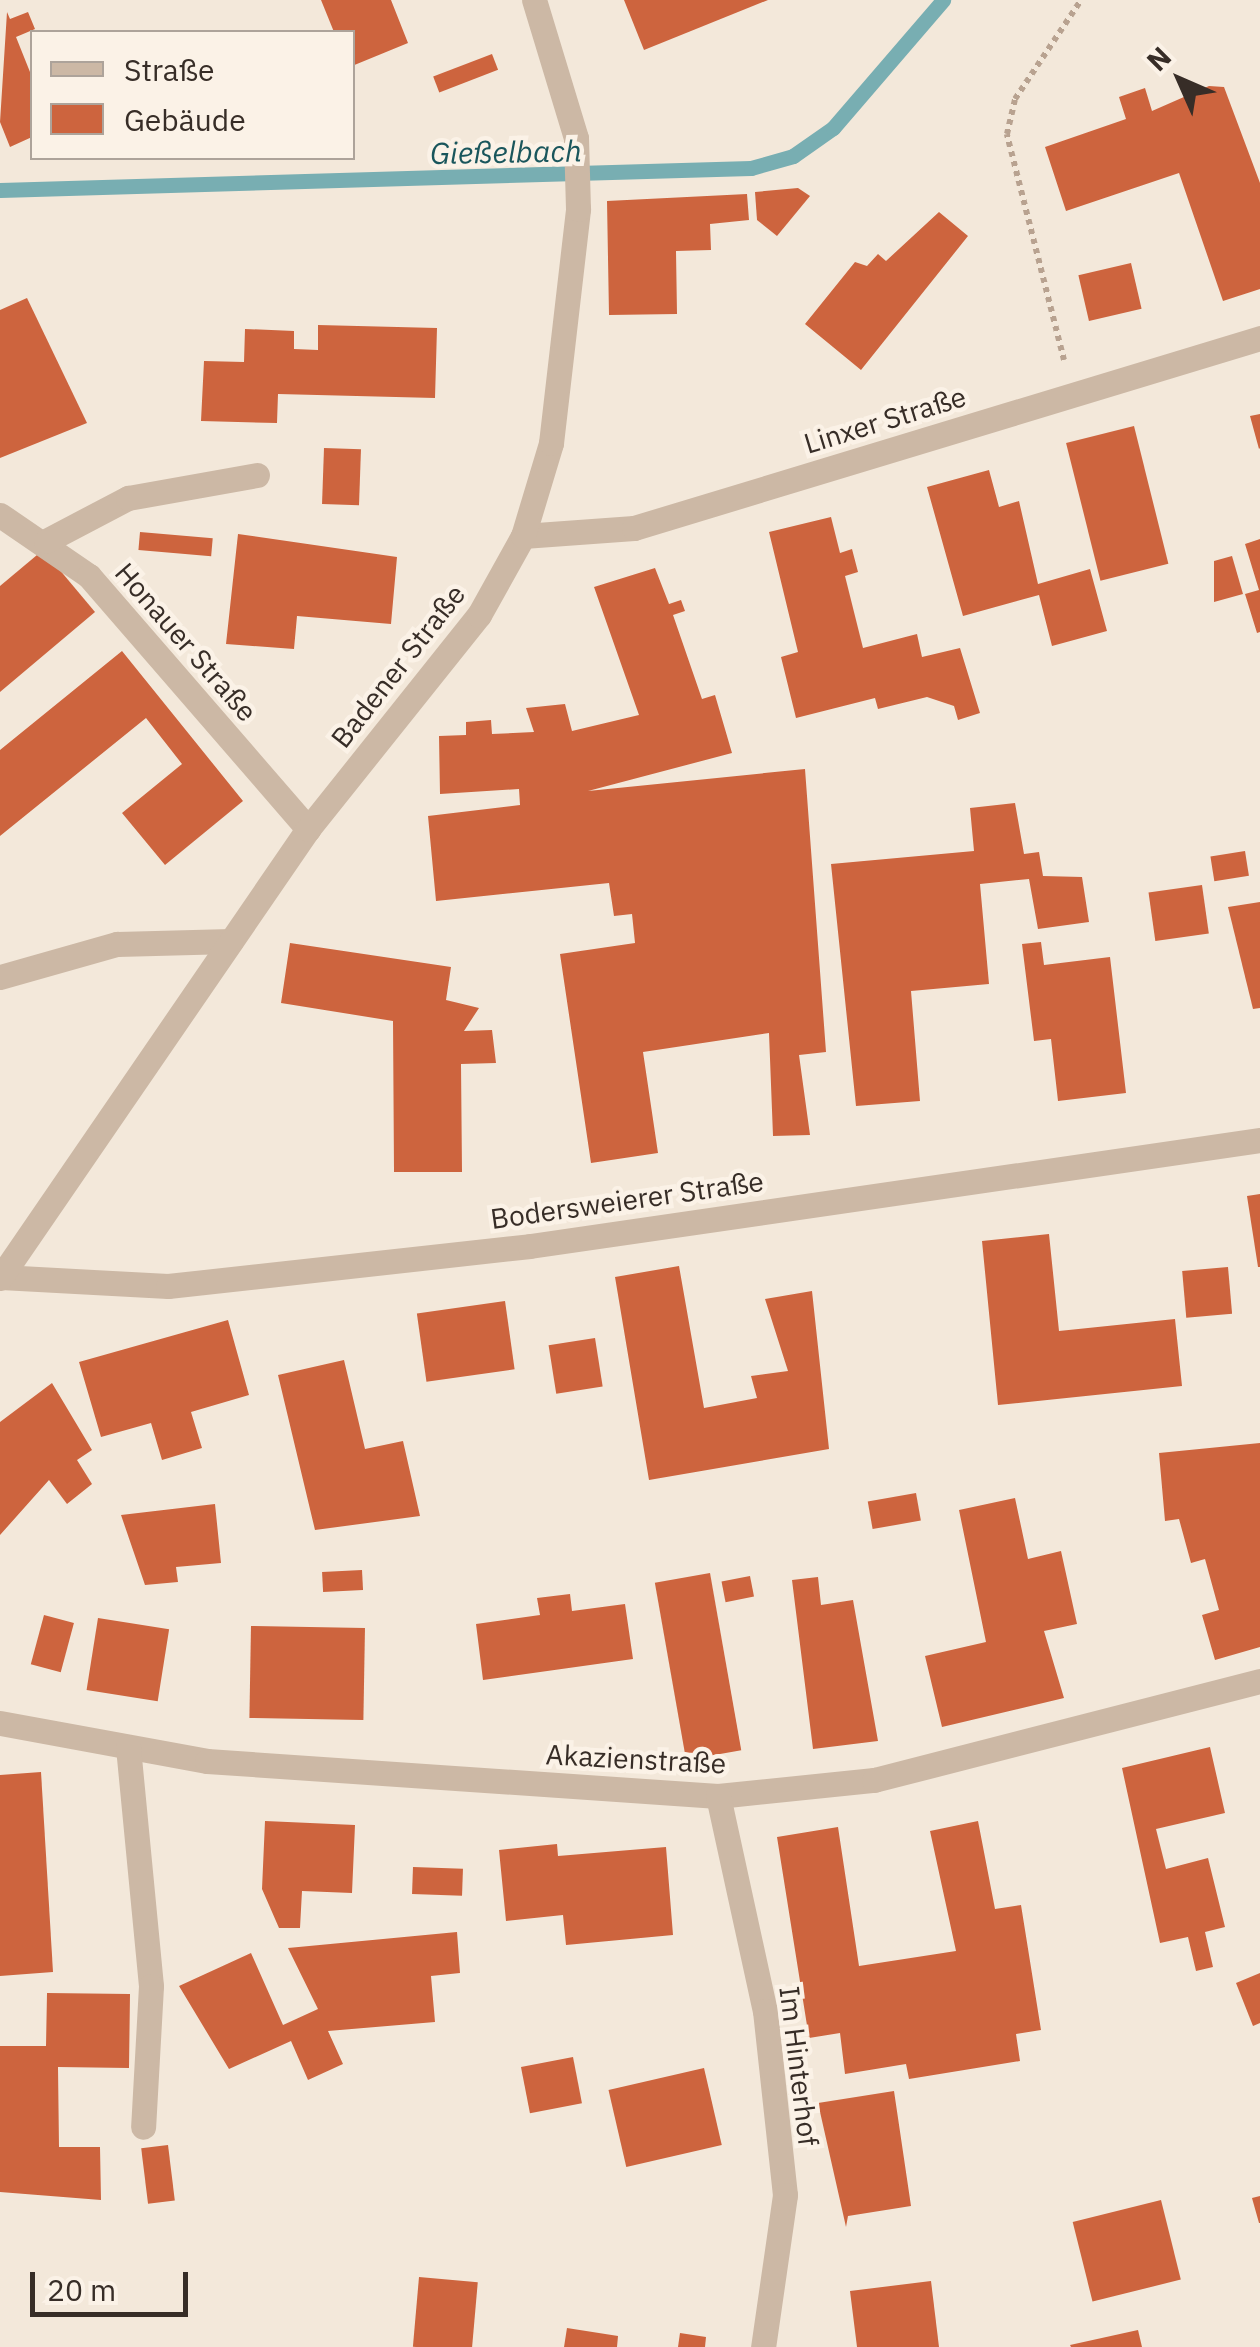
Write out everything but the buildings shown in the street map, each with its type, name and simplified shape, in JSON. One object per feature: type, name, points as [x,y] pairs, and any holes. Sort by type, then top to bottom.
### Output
[{"type":"street","name":"Badener Straße","points":[[0,1278],[308,828],[479,615],[523,536],[550,443],[578,208],[576,138],[542,7]]},
{"type":"street","name":"Linxer Straße","points":[[523,536],[634,528],[1260,338]]},
{"type":"street","points":[[46,542],[128,498],[256,475]]},
{"type":"street","name":"Honauer Straße","points":[[0,515],[46,542],[89,576],[308,828]]},
{"type":"street","points":[[0,977],[116,944],[231,941]]},
{"type":"street","name":"Bodersweierer Straße","points":[[0,1278],[187,1284],[530,1246],[1260,1140]]},
{"type":"street","name":"Akazienstraße","points":[[0,1723],[207,1761],[718,1796],[874,1780],[1260,1680]]},
{"type":"street","points":[[128,1746],[151,1986],[143,2127]]},
{"type":"street","name":"Im Hinterhof","points":[[718,1796],[764,2011],[785,2195],[763,2347]]},
{"type":"path","points":[[1073,395],[1007,134],[1015,100],[1081,0]]},
{"type":"waterway","name":"Gießelbach","points":[[0,190],[751,168],[793,156],[833,128],[943,0]]}]
